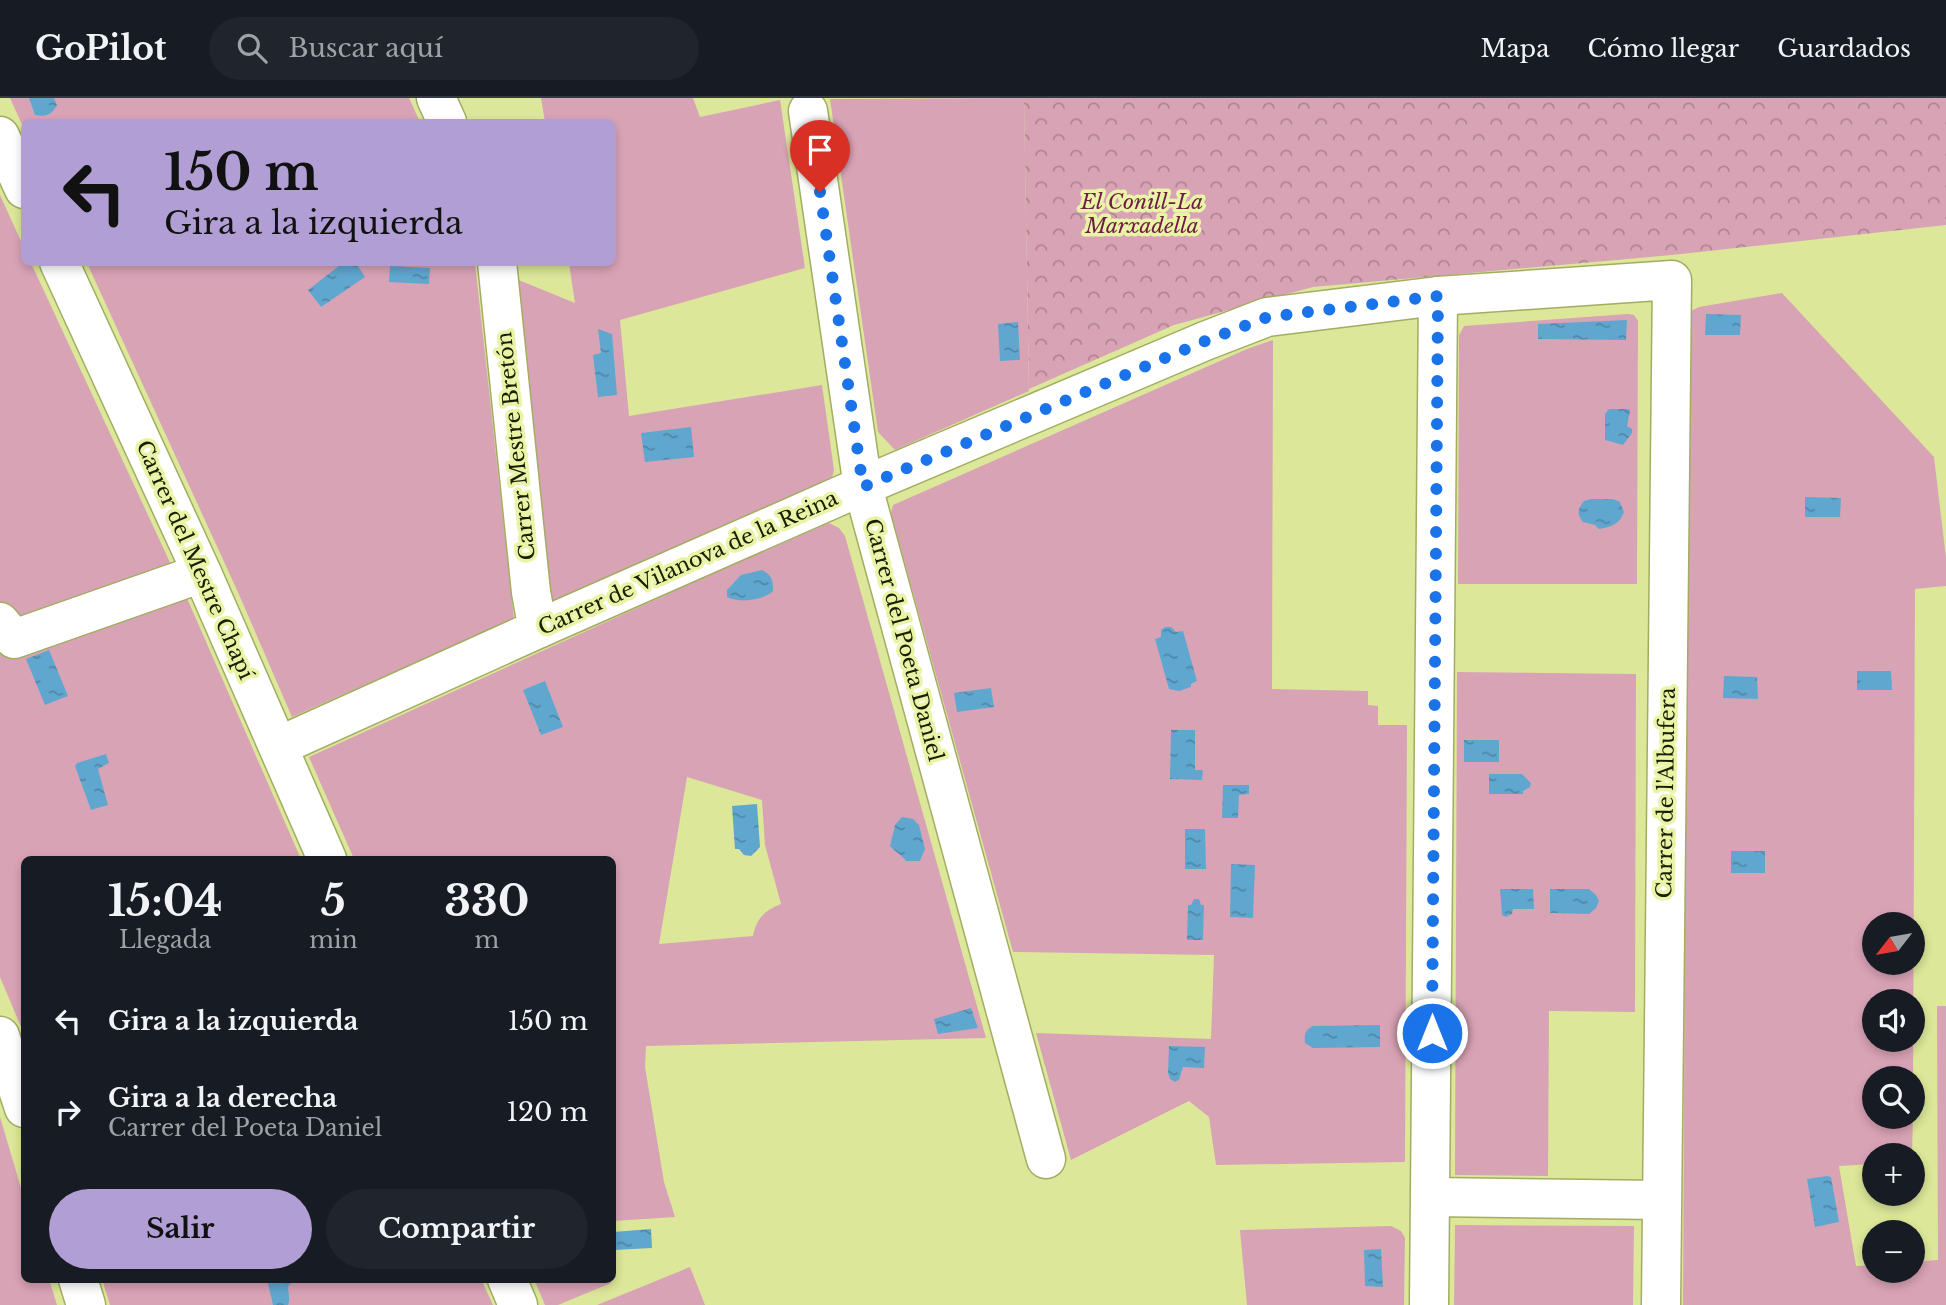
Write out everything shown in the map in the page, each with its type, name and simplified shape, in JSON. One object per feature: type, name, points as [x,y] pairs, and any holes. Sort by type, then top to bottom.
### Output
[{"type":"street","points":[[436,98],[446,119]]},
{"type":"street","name":"Carrer del Poeta Daniel","points":[[808,111],[863,487],[1046,1159]]},
{"type":"street","points":[[0,136],[21,182]]},
{"type":"street","name":"Carrer del Mestre Chapí","points":[[61,266],[202,573],[326,856]]},
{"type":"street","name":"Carrer Mestre Bretón","points":[[497,266],[531,592],[540,628]]},
{"type":"street","name":"Carrer de Vilanova de la Reina","points":[[279,747],[540,628],[863,487],[1205,341],[1268,317],[1438,296],[1672,280]]},
{"type":"street","name":"Carrer de l'Albufera","points":[[1661,1305],[1660,1200],[1672,280]]},
{"type":"street","points":[[1429,1305],[1438,296]]},
{"type":"street","points":[[0,622],[14,639],[202,573]]},
{"type":"street","points":[[0,1036],[21,1099]]},
{"type":"street","points":[[1431,1197],[1660,1200]]},
{"type":"street","points":[[79,1283],[86,1305]]},
{"type":"street","points":[[509,1283],[518,1305]]},
{"type":"green space","points":[[10,98],[409,98],[419,119],[21,119],[21,122]]},
{"type":"green space","points":[[541,98],[693,98],[700,117],[780,100],[805,268],[620,320],[629,416],[822,385],[834,470],[832,478],[551,602],[516,279],[575,303],[569,266],[616,266],[616,119],[544,119]]},
{"type":"green space","name":"El Conill-La Marxadella","points":[[1024,98],[1946,98],[1946,225],[1672,255],[1313,287],[1174,325],[1029,389]]},
{"type":"green space","points":[[1024,98],[1029,391],[895,450],[878,432],[830,99]]},
{"type":"green space","points":[[0,195],[21,241],[21,266],[32,266],[173,569],[17,624],[0,606]]},
{"type":"green space","points":[[88,266],[475,266],[514,619],[292,717],[237,590]]},
{"type":"green space","points":[[1782,293],[1934,457],[1946,558],[1946,586],[1915,589],[1914,912],[1862,912],[1862,975],[1913,975],[1913,989],[1862,989],[1862,1052],[1913,1052],[1913,1066],[1862,1066],[1862,1129],[1913,1129],[1912,1143],[1862,1143],[1862,1165],[1839,1166],[1856,1266],[1862,1266],[1862,1283],[1925,1283],[1925,1261],[1938,1260],[1937,1006],[1946,1006],[1946,1305],[1683,1305],[1688,320],[1691,311],[1699,307]]},
{"type":"green space","points":[[1634,315],[1638,321],[1637,584],[1458,584],[1459,335],[1464,326]]},
{"type":"green space","points":[[1273,340],[1272,689],[1368,691],[1368,705],[1378,706],[1378,725],[1407,725],[1405,1162],[1216,1165],[1209,1117],[1189,1101],[1071,1160],[1036,1033],[1211,1039],[1214,955],[1013,952],[891,513],[893,505],[1247,349]]},
{"type":"green space","points":[[829,523],[839,528],[845,536],[986,1038],[646,1046],[645,1067],[664,1182],[675,1217],[616,1221],[616,856],[353,856],[309,757]],"holes":[[[687,777],[762,800],[765,845],[781,904],[762,916],[753,936],[659,944]]]},
{"type":"green space","points":[[186,596],[300,856],[21,856],[21,1027],[0,977],[0,649]]},
{"type":"green space","points":[[1457,672],[1636,674],[1635,1012],[1549,1011],[1548,1176],[1455,1175]]},
{"type":"green space","points":[[0,1117],[21,1188],[21,1283],[50,1283],[57,1305],[0,1305]]},
{"type":"green space","points":[[1455,1225],[1634,1226],[1633,1305],[1454,1305]]},
{"type":"green space","points":[[1391,1226],[1401,1231],[1405,1238],[1404,1305],[1247,1305],[1240,1230]]},
{"type":"green space","points":[[690,1267],[705,1305],[597,1305],[678,1272]]},
{"type":"green space","points":[[103,1283],[483,1283],[493,1305],[110,1305]]},
{"type":"green space","points":[[536,1283],[611,1283],[558,1305],[545,1305]]},
{"type":"water","points":[[29,98],[54,98],[57,105],[48,114],[35,115]]},
{"type":"water","points":[[339,266],[358,266],[365,277],[321,307],[308,290]]},
{"type":"water","points":[[390,266],[430,268],[429,284],[389,282]]},
{"type":"water","points":[[1706,314],[1741,315],[1740,335],[1705,335]]},
{"type":"water","points":[[1627,320],[1626,340],[1538,339],[1538,324]]},
{"type":"water","points":[[1018,322],[1020,360],[1000,361],[998,324]]},
{"type":"water","points":[[598,329],[612,334],[617,395],[598,397],[593,355],[601,353]]},
{"type":"water","points":[[1609,409],[1630,411],[1627,426],[1632,429],[1632,433],[1623,445],[1605,440],[1605,414]]},
{"type":"water","points":[[691,427],[694,457],[645,462],[641,433]]},
{"type":"water","points":[[1805,497],[1841,498],[1840,517],[1805,517]]},
{"type":"water","points":[[1613,499],[1620,502],[1624,512],[1614,524],[1599,529],[1583,522],[1579,516],[1579,509],[1584,501]]},
{"type":"water","points":[[762,570],[771,578],[773,591],[751,600],[727,597],[727,590],[741,575]]},
{"type":"water","points":[[1171,627],[1176,632],[1183,631],[1197,681],[1191,684],[1191,687],[1179,691],[1169,689],[1155,639],[1161,637],[1161,630]]},
{"type":"water","points":[[49,650],[68,696],[45,705],[26,659]]},
{"type":"water","points":[[1857,671],[1891,671],[1892,690],[1857,690]]},
{"type":"water","points":[[1724,676],[1757,677],[1758,699],[1723,698]]},
{"type":"water","points":[[545,681],[563,727],[541,735],[523,690]]},
{"type":"water","points":[[991,688],[994,707],[957,712],[954,693]]},
{"type":"water","points":[[1171,730],[1195,730],[1195,770],[1203,770],[1202,780],[1170,779]]},
{"type":"water","points":[[1464,740],[1499,740],[1499,762],[1464,762]]},
{"type":"water","points":[[106,754],[109,763],[98,769],[108,805],[91,810],[75,766]]},
{"type":"water","points":[[1489,774],[1522,774],[1531,783],[1530,787],[1523,791],[1523,794],[1489,794]]},
{"type":"water","points":[[1223,785],[1249,785],[1249,794],[1239,795],[1238,818],[1222,818]]},
{"type":"water","points":[[757,804],[760,847],[751,856],[744,855],[739,849],[735,849],[732,806]]},
{"type":"water","points":[[902,817],[913,819],[919,825],[925,849],[920,861],[906,861],[890,846],[895,825]]},
{"type":"water","points":[[1185,829],[1205,829],[1206,869],[1185,869]]},
{"type":"water","points":[[1731,851],[1765,851],[1765,873],[1731,873]]},
{"type":"water","points":[[1231,864],[1255,865],[1253,918],[1230,917]]},
{"type":"water","points":[[1500,889],[1533,889],[1534,909],[1513,909],[1512,914],[1506,917],[1502,915]]},
{"type":"water","points":[[1550,889],[1589,889],[1599,901],[1589,914],[1550,913]]},
{"type":"water","points":[[1194,899],[1199,899],[1201,905],[1204,905],[1203,940],[1187,940],[1188,905],[1191,905]]},
{"type":"water","points":[[971,1008],[978,1028],[938,1034],[934,1019]]},
{"type":"water","points":[[1380,1025],[1380,1047],[1313,1048],[1305,1043],[1306,1033],[1313,1026]]},
{"type":"water","points":[[1169,1046],[1205,1047],[1204,1068],[1183,1067],[1179,1080],[1175,1082],[1170,1079]]},
{"type":"water","points":[[1831,1177],[1839,1222],[1815,1227],[1807,1179]]},
{"type":"water","points":[[651,1229],[652,1248],[616,1250],[616,1232]]},
{"type":"water","points":[[1381,1249],[1383,1287],[1365,1286],[1364,1250]]},
{"type":"water","points":[[268,1283],[293,1283],[288,1286],[288,1305],[273,1305]]},
{"type":"route","points":[[820,192],[863,487],[1205,341],[1268,317],[1438,296],[1432,1033]]}]
